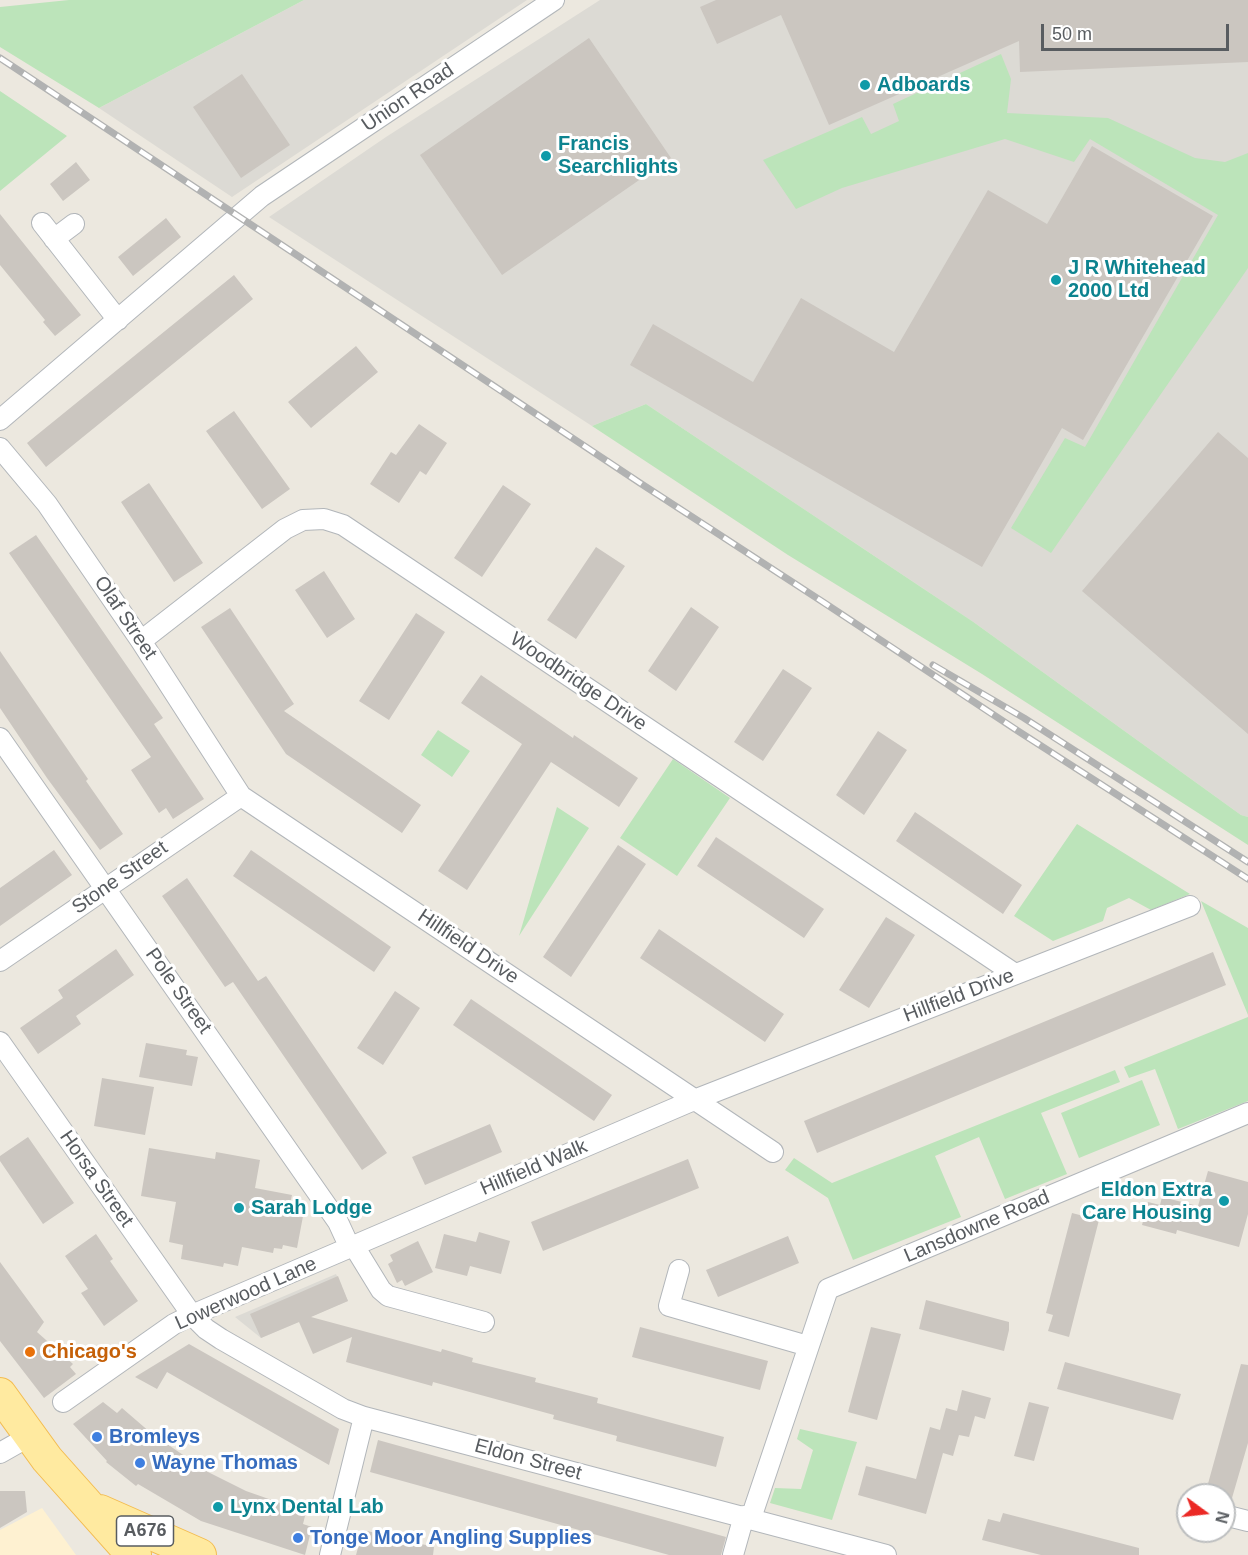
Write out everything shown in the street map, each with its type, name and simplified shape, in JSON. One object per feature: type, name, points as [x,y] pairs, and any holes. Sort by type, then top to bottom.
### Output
[{"type":"main road","name":"A676","points":[[0,1394],[47,1459],[135,1555]]},
{"type":"main road","name":"A676","points":[[91,1506],[200,1555]]},
{"type":"street","name":"Union Road","points":[[118,320],[262,196],[554,0]]},
{"type":"street","points":[[0,420],[118,320],[48,231],[74,224]]},
{"type":"street","name":"Olaf Street","points":[[0,448],[47,504],[141,641],[241,796]]},
{"type":"street","name":"Woodbridge Drive","points":[[141,641],[285,529],[303,520],[324,519],[343,525],[1015,974]]},
{"type":"street","name":"Pole Street","points":[[0,738],[338,1222],[381,1290],[388,1296],[484,1322]]},
{"type":"street","name":"Stone Street","points":[[0,961],[241,796]]},
{"type":"street","name":"Hillfield Drive","points":[[241,796],[773,1152]]},
{"type":"street","name":"Hillfield Drive","points":[[694,1100],[1190,906]]},
{"type":"street","name":"Horsa Street","points":[[0,1042],[192,1315]]},
{"type":"street","name":"Hillfield Walk","points":[[375,1237],[694,1100]]},
{"type":"street","name":"Lansdowne Road","points":[[733,1555],[828,1289],[1248,1113]]},
{"type":"street","name":"Lowerwood Lane","points":[[63,1402],[174,1324],[375,1237]]},
{"type":"street","points":[[679,1270],[669,1306],[807,1346]]},
{"type":"street","name":"Eldon Street","points":[[192,1315],[220,1339],[343,1409],[364,1417],[886,1555]]},
{"type":"street","points":[[330,1555],[364,1417]]},
{"type":"street","points":[[0,1453],[30,1437]]},
{"type":"shaded area","points":[[304,0],[527,0],[232,197],[99,108]]},
{"type":"shaded area","points":[[600,0],[1248,0],[1248,817],[1241,815],[972,621],[646,404],[592,426],[269,217],[386,137]]},
{"type":"shaded area","points":[[336,1274],[348,1301],[261,1338],[235,1317]]},
{"type":"shaded area","points":[[42,1508],[76,1555],[0,1555],[0,1530]]},
{"type":"green space","points":[[69,0],[304,0],[99,108],[0,47],[0,7]]},
{"type":"green space","points":[[1001,54],[1011,79],[1007,113],[1108,118],[1195,158],[1225,162],[1248,153],[1248,268],[1051,553],[1011,528],[1065,438],[1085,447],[1218,215],[1090,139],[1074,162],[1005,139],[842,188],[796,209],[763,160],[862,117],[871,134],[899,121],[893,104]]},
{"type":"green space","points":[[0,91],[67,136],[0,191]]},
{"type":"green space","points":[[646,404],[972,621],[1241,815],[1248,817],[1248,845],[982,674],[788,555],[592,426]]},
{"type":"green space","points":[[438,730],[470,751],[452,777],[421,755]]},
{"type":"green space","points":[[673,759],[730,798],[677,876],[620,838]]},
{"type":"green space","points":[[557,807],[589,828],[519,936]]},
{"type":"green space","points":[[1077,824],[1190,894],[1151,910],[1129,898],[1107,908],[1103,921],[1053,941],[1014,916]]},
{"type":"green space","points":[[1201,901],[1248,928],[1248,1015]]},
{"type":"green space","points":[[1248,1017],[1248,1101],[1178,1129],[1155,1069],[1129,1078],[1124,1067]]},
{"type":"green space","points":[[1115,1070],[1120,1082],[1041,1113],[1067,1174],[1005,1199],[979,1137],[935,1156],[961,1217],[853,1260],[828,1198],[785,1170],[794,1158],[832,1183]]},
{"type":"green space","points":[[1142,1080],[1160,1125],[1079,1158],[1061,1113]]},
{"type":"green space","points":[[800,1429],[857,1442],[832,1520],[770,1503],[775,1488],[801,1489],[813,1450],[797,1439]]},
{"type":"building","points":[[716,0],[1248,0],[1248,62],[1020,72],[1019,41],[829,125],[781,15],[717,44],[700,7]]},
{"type":"building","name":"Francis Searchlights","points":[[589,38],[671,158],[502,275],[420,155]]},
{"type":"building","points":[[242,74],[290,145],[241,178],[193,107]]},
{"type":"building","points":[[1092,146],[1213,216],[1083,440],[1062,428],[982,567],[630,365],[653,324],[753,382],[801,298],[894,352],[988,190],[1047,224]]},
{"type":"building","points":[[76,162],[90,180],[63,201],[50,184]]},
{"type":"building","points":[[0,214],[81,315],[55,336],[43,322],[45,320],[0,265]]},
{"type":"building","points":[[166,218],[181,237],[133,276],[118,257]]},
{"type":"building","points":[[234,275],[253,299],[46,467],[27,443]]},
{"type":"building","points":[[356,346],[378,372],[311,428],[288,402]]},
{"type":"building","points":[[234,411],[290,489],[262,509],[206,431]]},
{"type":"building","points":[[419,424],[447,443],[426,475],[420,471],[399,503],[370,484],[391,452],[396,455]]},
{"type":"building","points":[[1218,432],[1248,458],[1248,734],[1082,591]]},
{"type":"building","points":[[149,483],[203,563],[174,582],[121,502]]},
{"type":"building","points":[[503,485],[531,504],[482,577],[454,558]]},
{"type":"building","points":[[36,535],[163,718],[154,724],[204,799],[173,819],[166,808],[159,813],[131,770],[151,757],[9,553]]},
{"type":"building","points":[[596,547],[625,566],[576,639],[547,620]]},
{"type":"building","points":[[324,571],[355,619],[327,638],[295,590]]},
{"type":"building","points":[[691,607],[719,627],[676,691],[648,671]]},
{"type":"building","points":[[230,608],[294,704],[284,711],[421,805],[402,833],[286,754],[201,627]]},
{"type":"building","points":[[416,613],[445,632],[389,720],[359,701]]},
{"type":"building","points":[[0,651],[123,834],[100,850],[47,778],[0,708]]},
{"type":"building","points":[[783,669],[812,688],[763,761],[734,742]]},
{"type":"building","points":[[481,675],[573,738],[574,735],[638,778],[619,807],[551,762],[467,890],[438,871],[522,744],[461,703]]},
{"type":"building","points":[[878,731],[907,750],[864,815],[836,795]]},
{"type":"building","points":[[915,812],[1022,885],[1003,914],[896,841]]},
{"type":"building","points":[[716,837],[824,909],[804,938],[697,866]]},
{"type":"building","points":[[618,845],[646,864],[571,977],[543,957]]},
{"type":"building","points":[[54,850],[72,875],[0,926],[0,888]]},
{"type":"building","points":[[251,850],[391,947],[374,972],[233,876]]},
{"type":"building","points":[[187,878],[258,981],[266,976],[387,1153],[362,1170],[233,982],[225,987],[162,896]]},
{"type":"building","points":[[886,917],[915,935],[869,1008],[839,990]]},
{"type":"building","points":[[659,929],[784,1014],[765,1042],[640,958]]},
{"type":"building","points":[[116,949],[134,975],[76,1016],[81,1024],[38,1054],[20,1028],[63,998],[58,990]]},
{"type":"building","points":[[1213,952],[1226,985],[817,1153],[804,1121]]},
{"type":"building","points":[[395,991],[420,1008],[383,1065],[357,1048]]},
{"type":"building","points":[[471,999],[612,1095],[594,1121],[453,1025]]},
{"type":"building","points":[[146,1043],[187,1050],[186,1055],[198,1057],[192,1086],[139,1077]]},
{"type":"building","points":[[102,1078],[154,1087],[145,1135],[94,1126]]},
{"type":"building","points":[[490,1124],[502,1152],[425,1185],[412,1157]]},
{"type":"building","points":[[28,1137],[74,1203],[43,1224],[0,1161],[0,1156]]},
{"type":"building","name":"Sarah Lodge","points":[[149,1148],[215,1159],[216,1152],[260,1160],[255,1188],[292,1195],[289,1208],[304,1211],[297,1248],[283,1245],[282,1249],[274,1248],[273,1253],[242,1247],[238,1266],[224,1263],[223,1267],[181,1259],[183,1245],[169,1242],[176,1202],[141,1196]]},
{"type":"building","points":[[688,1159],[699,1188],[543,1251],[531,1222]]},
{"type":"building","name":"Eldon Extra Care Housing","points":[[1208,1171],[1248,1182],[1248,1214],[1239,1247],[1177,1230],[1176,1234],[1142,1225],[1148,1202],[1160,1205],[1162,1197],[1198,1206]]},
{"type":"building","points":[[1072,1213],[1099,1220],[1069,1337],[1048,1331],[1053,1315],[1046,1313]]},
{"type":"building","points":[[479,1232],[510,1241],[501,1274],[470,1266],[467,1276],[435,1268],[444,1234],[476,1242]]},
{"type":"building","points":[[96,1234],[113,1259],[110,1261],[138,1301],[104,1326],[81,1293],[88,1289],[65,1256]]},
{"type":"building","points":[[788,1236],[799,1263],[718,1297],[706,1270]]},
{"type":"building","points":[[418,1241],[433,1272],[405,1286],[402,1280],[397,1283],[388,1264],[393,1261],[390,1255]]},
{"type":"building","points":[[0,1262],[44,1322],[37,1332],[73,1364],[70,1367],[76,1374],[44,1398],[0,1341]]},
{"type":"building","points":[[338,1276],[348,1301],[311,1317],[441,1352],[442,1349],[473,1358],[472,1362],[536,1378],[535,1382],[598,1398],[597,1403],[724,1437],[716,1467],[616,1441],[617,1436],[553,1419],[554,1415],[433,1382],[432,1386],[346,1362],[352,1337],[313,1354],[299,1322],[261,1338],[250,1314]]},
{"type":"building","points":[[926,1300],[1009,1322],[1004,1351],[919,1329]]},
{"type":"building","points":[[640,1327],[768,1361],[760,1390],[632,1357]]},
{"type":"building","points":[[871,1327],[901,1334],[877,1420],[848,1412]]},
{"type":"building","points":[[189,1344],[339,1429],[329,1465],[167,1372],[157,1389],[135,1377]]},
{"type":"building","points":[[1065,1362],[1181,1394],[1173,1420],[1057,1389]]},
{"type":"building","points":[[1241,1364],[1248,1365],[1248,1443],[1236,1484],[1208,1483]]},
{"type":"building","points":[[962,1390],[991,1398],[985,1419],[975,1416],[969,1437],[959,1435],[953,1456],[943,1453],[926,1514],[858,1495],[866,1466],[916,1479],[930,1427],[940,1430],[946,1408],[957,1411]]},
{"type":"building","points":[[103,1402],[117,1413],[122,1408],[151,1433],[208,1472],[246,1491],[306,1512],[303,1524],[312,1527],[305,1555],[201,1521],[138,1484],[136,1486],[106,1462],[73,1424]]},
{"type":"building","points":[[1029,1402],[1049,1407],[1034,1461],[1014,1456]]},
{"type":"building","points":[[378,1440],[726,1537],[721,1555],[669,1555],[370,1472]]},
{"type":"building","points":[[0,1491],[25,1491],[27,1512],[0,1528]]},
{"type":"building","points":[[1003,1513],[1139,1548],[1139,1555],[1041,1555],[982,1540],[988,1519],[1000,1522]]},
{"type":"building","points":[[363,1530],[434,1547],[433,1555],[356,1555]]},
{"type":"railway","points":[[0,58],[640,483],[1248,879]]},
{"type":"railway","points":[[933,665],[1024,718],[1248,862]]},
{"type":"place","name":"Adboards","points":[[865,85]]},
{"type":"place","name":"Francis Searchlights","points":[[546,156]]},
{"type":"place","name":"J R Whitehead 2000 Ltd","points":[[1056,280]]},
{"type":"place","name":"Eldon Extra Care Housing","points":[[1224,1201]]},
{"type":"place","name":"Sarah Lodge","points":[[239,1208]]},
{"type":"place","name":"Chicago's","points":[[30,1352]]},
{"type":"place","name":"Bromleys","points":[[97,1437]]},
{"type":"place","name":"Wayne Thomas","points":[[140,1463]]},
{"type":"place","name":"Lynx Dental Lab","points":[[218,1507]]},
{"type":"place","name":"Tonge Moor Angling Supplies","points":[[298,1538]]}]
